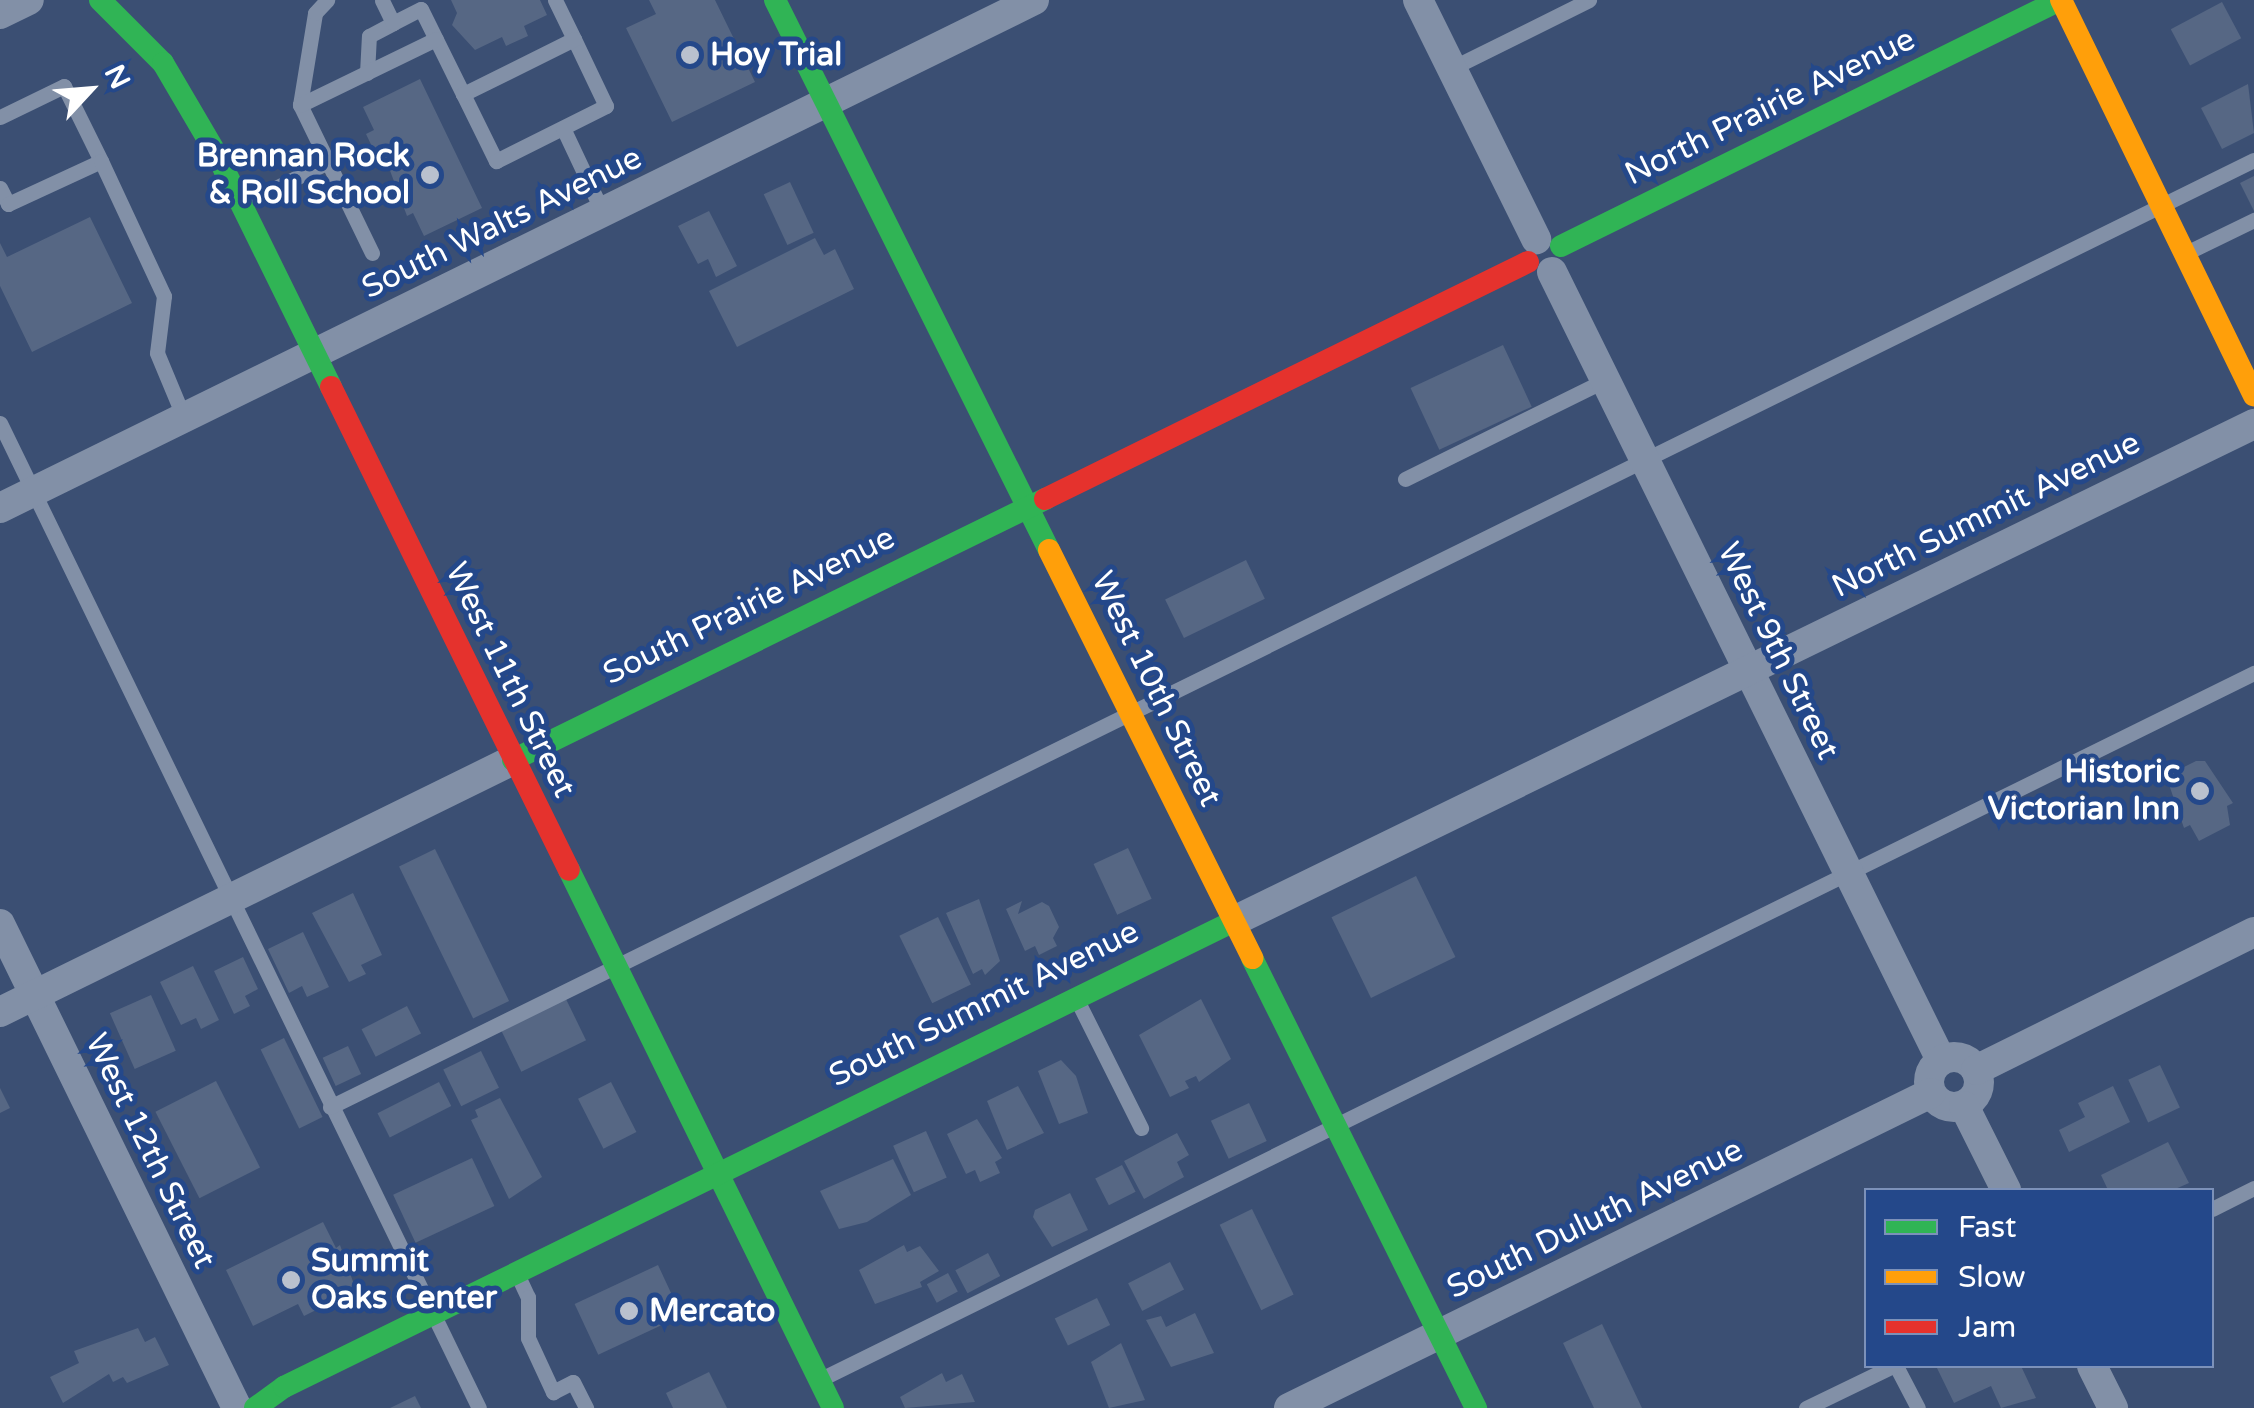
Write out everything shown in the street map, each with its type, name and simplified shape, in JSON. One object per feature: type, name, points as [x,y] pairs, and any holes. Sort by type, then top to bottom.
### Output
[{"type":"main road","name":"West 11th Street","points":[[100,0],[163,63],[241,204],[833,1408]]},
{"type":"main road","name":"West 10th Street","points":[[775,0],[830,102],[1476,1408]]},
{"type":"main road","points":[[788,0],[830,102]]},
{"type":"main road","points":[[2061,0],[2254,395]]},
{"type":"main road","name":"North Prairie Avenue","points":[[1544,255],[2061,0]]},
{"type":"main road","name":"South Prairie Avenue","points":[[514,760],[1544,255]]},
{"type":"main road","name":"South Summit Avenue","points":[[254,1408],[284,1387],[1234,921]]},
{"type":"street","points":[[0,14],[29,0]]},
{"type":"street","name":"South Walts Avenue","points":[[0,508],[1034,0]]},
{"type":"street","name":"West 9th Street","points":[[1418,0],[1941,1060]]},
{"type":"street","name":"North Summit Avenue","points":[[1748,668],[2254,424]]},
{"type":"street","name":"South Summit Avenue","points":[[1234,921],[1748,668]]},
{"type":"street","name":"South Prairie Avenue","points":[[0,1012],[514,760]]},
{"type":"street","name":"West 12th Street","points":[[0,924],[237,1408]]},
{"type":"street","points":[[1976,1070],[2254,932]]},
{"type":"street","points":[[1957,1057],[1976,1070],[1976,1095],[1964,1106],[1948,1107],[1930,1093],[1931,1071],[1941,1060],[1957,1057]]},
{"type":"street","name":"South Duluth Avenue","points":[[1289,1408],[1930,1093]]},
{"type":"street","points":[[1964,1106],[2005,1188]]},
{"type":"street","points":[[2093,1368],[2112,1408]]},
{"type":"lane","points":[[327,0],[314,12],[300,105],[372,253]]},
{"type":"lane","points":[[382,0],[394,23]]},
{"type":"lane","points":[[367,73],[369,36],[421,8],[496,161],[606,106],[554,0]]},
{"type":"lane","points":[[1452,68],[1589,0]]},
{"type":"lane","points":[[300,105],[436,39]]},
{"type":"lane","points":[[463,94],[574,39]]},
{"type":"lane","points":[[0,118],[64,86],[164,296],[157,353],[184,418]]},
{"type":"lane","points":[[562,128],[604,213]]},
{"type":"lane","points":[[330,1107],[2254,160]]},
{"type":"lane","points":[[0,188],[8,204],[102,161]]},
{"type":"lane","points":[[241,204],[328,162]]},
{"type":"lane","points":[[2185,253],[2254,220]]},
{"type":"lane","points":[[1404,479],[1605,380]]},
{"type":"lane","points":[[0,423],[479,1408]]},
{"type":"lane","points":[[819,1380],[2254,674]]},
{"type":"lane","points":[[1076,998],[1142,1128]]},
{"type":"lane","points":[[2214,1208],[2254,1188]]},
{"type":"lane","points":[[516,1272],[528,1296],[528,1338],[553,1392],[573,1382],[586,1408]]},
{"type":"lane","points":[[1806,1408],[1890,1368]]},
{"type":"lane","points":[[1895,1368],[1918,1408]]},
{"type":"building","points":[[451,0],[540,0],[547,15],[524,26],[528,36],[506,46],[502,37],[475,50],[452,25],[457,13]]},
{"type":"building","name":"Hoy Trial","points":[[649,0],[715,0],[755,82],[672,122],[626,28],[656,14]]},
{"type":"building","points":[[2222,2],[2241,38],[2190,65],[2171,29]]},
{"type":"building","name":"Brennan Rock & Roll School","points":[[420,79],[482,208],[424,236],[413,213],[407,216],[383,152],[376,155],[366,134],[374,130],[363,107]]},
{"type":"building","points":[[2248,84],[2254,133],[2222,149],[2201,108]]},
{"type":"building","points":[[2254,176],[2254,211],[2240,183]]},
{"type":"building","points":[[790,182],[814,233],[787,245],[764,194]]},
{"type":"building","points":[[709,211],[737,266],[716,277],[708,259],[698,264],[678,226]]},
{"type":"building","points":[[90,217],[132,303],[32,352],[0,286],[0,243],[7,257]]},
{"type":"building","points":[[815,238],[824,255],[835,249],[854,289],[737,347],[709,291]]},
{"type":"building","points":[[1503,345],[1532,407],[1439,450],[1411,388]]},
{"type":"building","points":[[1246,560],[1265,599],[1184,638],[1165,599]]},
{"type":"building","name":"Historic Victorian Inn","points":[[2196,761],[2205,761],[2233,803],[2227,806],[2230,825],[2199,841],[2190,825],[2184,828],[2166,776]]},
{"type":"building","points":[[1128,848],[1152,899],[1117,915],[1094,864]]},
{"type":"building","points":[[435,849],[509,1001],[473,1018],[399,867]]},
{"type":"building","points":[[1416,876],[1455,957],[1371,998],[1332,917]]},
{"type":"building","points":[[353,893],[382,955],[361,965],[366,974],[349,982],[312,913]]},
{"type":"building","points":[[979,899],[1000,961],[985,975],[982,969],[973,974],[946,913]]},
{"type":"building","points":[[1022,901],[1018,914],[1042,902],[1049,906],[1059,927],[1053,938],[1057,946],[1039,955],[1035,946],[1025,951],[1006,909]]},
{"type":"building","points":[[938,917],[971,984],[932,1003],[899,936]]},
{"type":"building","points":[[303,932],[329,987],[307,997],[302,986],[289,993],[268,949]]},
{"type":"building","points":[[243,957],[258,989],[245,996],[250,1006],[234,1014],[214,971]]},
{"type":"building","points":[[193,966],[219,1020],[201,1029],[196,1018],[181,1025],[160,982]]},
{"type":"building","points":[[151,995],[176,1051],[135,1069],[110,1013]]},
{"type":"building","points":[[565,997],[586,1040],[521,1072],[500,1029]]},
{"type":"building","points":[[1201,999],[1231,1059],[1199,1082],[1196,1076],[1185,1081],[1189,1088],[1170,1097],[1139,1035]]},
{"type":"building","points":[[407,1006],[421,1034],[376,1057],[362,1029]]},
{"type":"building","points":[[284,1038],[323,1117],[299,1128],[261,1049]]},
{"type":"building","points":[[348,1046],[361,1074],[336,1086],[323,1058]]},
{"type":"building","points":[[481,1051],[499,1088],[461,1106],[443,1069]]},
{"type":"building","points":[[1061,1060],[1076,1076],[1088,1113],[1059,1124],[1038,1071]]},
{"type":"building","points":[[2160,1065],[2180,1108],[2148,1122],[2128,1080]]},
{"type":"building","points":[[216,1081],[260,1167],[199,1198],[155,1112]]},
{"type":"building","points":[[439,1082],[451,1106],[390,1137],[378,1113]]},
{"type":"building","points":[[611,1082],[636,1132],[603,1149],[578,1099]]},
{"type":"building","points":[[1018,1086],[1044,1133],[1007,1150],[987,1101]]},
{"type":"building","points":[[2113,1086],[2130,1122],[2069,1152],[2059,1130],[2085,1117],[2078,1103]]},
{"type":"building","points":[[0,1088],[10,1108],[0,1113]]},
{"type":"building","points":[[500,1098],[542,1177],[509,1199],[471,1120],[478,1117],[475,1110]]},
{"type":"building","points":[[1249,1103],[1267,1141],[1229,1159],[1211,1121]]},
{"type":"building","points":[[977,1119],[1002,1158],[995,1162],[1000,1173],[980,1182],[975,1170],[966,1174],[947,1134]]},
{"type":"building","points":[[926,1131],[947,1178],[914,1192],[893,1146]]},
{"type":"building","points":[[1177,1133],[1189,1155],[1177,1162],[1184,1177],[1144,1199],[1124,1161]]},
{"type":"building","points":[[2168,1142],[2189,1183],[2178,1188],[2107,1188],[2101,1175]]},
{"type":"building","points":[[472,1158],[494,1206],[416,1243],[393,1195]]},
{"type":"building","points":[[893,1159],[911,1195],[867,1222],[839,1229],[820,1191]]},
{"type":"building","points":[[1122,1165],[1136,1192],[1109,1205],[1095,1179]]},
{"type":"building","points":[[1070,1193],[1088,1230],[1052,1247],[1033,1217],[1035,1210]]},
{"type":"building","points":[[1252,1209],[1294,1294],[1261,1310],[1220,1225]]},
{"type":"building","name":"Summit Oaks Center","points":[[323,1222],[336,1248],[340,1245],[356,1290],[304,1316],[298,1304],[253,1326],[226,1270]]},
{"type":"building","points":[[904,1245],[907,1252],[920,1246],[939,1271],[920,1282],[922,1287],[875,1304],[859,1270]]},
{"type":"building","points":[[988,1253],[1000,1276],[968,1293],[955,1270]]},
{"type":"building","points":[[1170,1262],[1184,1290],[1142,1311],[1128,1283]]},
{"type":"building","name":"Mercato","points":[[658,1265],[682,1316],[598,1355],[575,1304]]},
{"type":"building","points":[[948,1273],[958,1292],[937,1303],[927,1284]]},
{"type":"building","points":[[1097,1298],[1110,1325],[1068,1346],[1055,1319]]},
{"type":"building","points":[[1195,1313],[1214,1353],[1171,1367],[1146,1320],[1161,1316],[1166,1327]]},
{"type":"building","points":[[1602,1324],[1642,1408],[1594,1408],[1563,1343]]},
{"type":"building","points":[[138,1328],[145,1342],[155,1337],[169,1365],[127,1383],[123,1377],[113,1382],[109,1374],[63,1403],[50,1377],[79,1363],[74,1351]]},
{"type":"building","points":[[1121,1343],[1145,1400],[1109,1408],[1091,1362]]},
{"type":"building","points":[[1937,1368],[2022,1368],[2036,1398],[2001,1408],[1991,1386],[1954,1403]]},
{"type":"building","points":[[709,1372],[727,1408],[673,1408],[666,1393]]},
{"type":"building","points":[[942,1373],[946,1382],[962,1374],[975,1402],[905,1408],[900,1397]]},
{"type":"building","points":[[415,1396],[421,1408],[390,1408]]},
{"type":"traffic: fast","points":[[100,0],[163,63],[217,155],[331,387]]},
{"type":"traffic: fast","points":[[775,0],[1049,550]]},
{"type":"traffic: fast","points":[[1561,246],[2060,0]]},
{"type":"traffic: fast","points":[[513,760],[1045,499]]},
{"type":"traffic: fast","points":[[569,870],[833,1408]]},
{"type":"traffic: fast","points":[[255,1408],[284,1387],[1234,921]]},
{"type":"traffic: fast","points":[[1252,958],[1476,1408]]},
{"type":"traffic: slow","points":[[2061,0],[2254,395]]},
{"type":"traffic: slow","points":[[1049,550],[1252,958]]},
{"type":"traffic: jam","points":[[1045,499],[1528,262]]},
{"type":"traffic: jam","points":[[331,387],[569,870]]},
{"type":"place","name":"Hoy Trial","points":[[690,55]]},
{"type":"place","name":"Brennan Rock & Roll School","points":[[430,175]]},
{"type":"place","name":"Historic Victorian Inn","points":[[2200,791]]},
{"type":"place","name":"Summit Oaks Center","points":[[291,1280]]},
{"type":"place","name":"Mercato","points":[[629,1311]]}]
